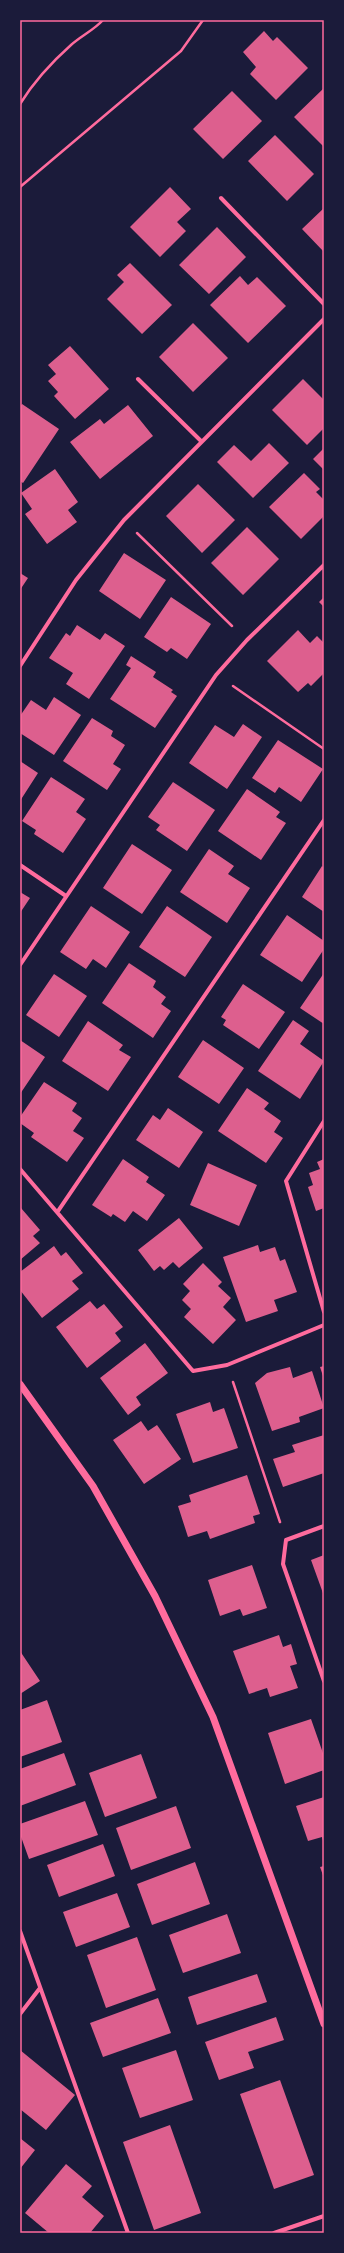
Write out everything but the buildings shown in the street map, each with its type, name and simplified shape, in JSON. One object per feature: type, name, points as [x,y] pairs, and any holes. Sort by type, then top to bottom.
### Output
[{"type":"street","points":[[221,198],[324,304]]},
{"type":"street","points":[[20,666],[76,580],[124,520],[324,319]]},
{"type":"street","points":[[138,378],[201,442]]},
{"type":"street","points":[[20,965],[216,674],[247,640],[324,565]]},
{"type":"street","points":[[58,1211],[324,820]]},
{"type":"street","points":[[20,865],[66,896]]},
{"type":"street","points":[[324,1121],[286,1181],[324,1312]]},
{"type":"street","points":[[20,1169],[58,1211],[193,1371],[227,1365],[324,1325]]},
{"type":"street","points":[[20,1384],[93,1486],[155,1596],[210,1710],[324,2024]]},
{"type":"street","points":[[324,1526],[286,1540],[284,1564],[324,1681]]},
{"type":"street","points":[[20,1931],[128,2233]]},
{"type":"street","points":[[20,2014],[40,1988]]},
{"type":"street","points":[[274,2233],[324,2216]]},
{"type":"path","points":[[20,104],[64,52],[103,20]]},
{"type":"path","points":[[20,187],[181,50],[203,20]]},
{"type":"path","points":[[124,520],[247,640]]},
{"type":"path","points":[[216,674],[324,749]]},
{"type":"path","points":[[227,1365],[286,1540]]}]
